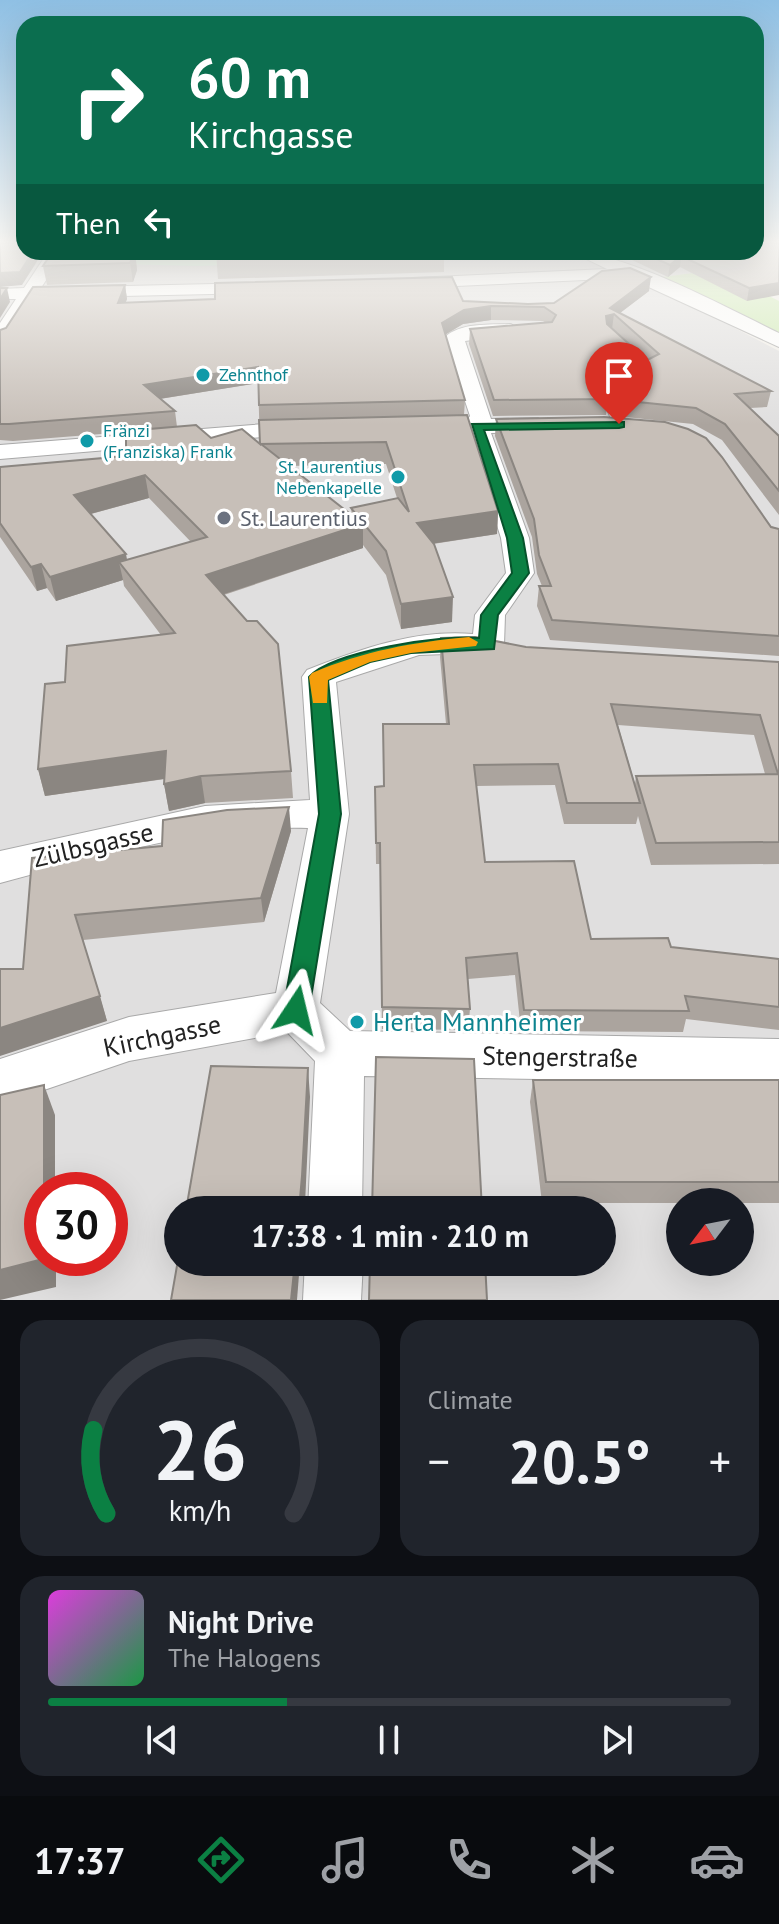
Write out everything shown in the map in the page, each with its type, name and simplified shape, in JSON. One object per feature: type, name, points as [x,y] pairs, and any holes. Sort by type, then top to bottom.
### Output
[{"type":"street","points":[[0,337],[23,304]]},
{"type":"street","points":[[705,304],[779,341]]},
{"type":"street","points":[[488,645],[490,615],[520,573],[515,538],[477,426],[481,416],[454,338],[470,332],[529,330]]},
{"type":"street","points":[[595,424],[644,427]]},
{"type":"street","points":[[399,427],[565,425]]},
{"type":"street","points":[[0,452],[175,436],[321,428]]},
{"type":"street","points":[[335,1196],[340,1053],[296,1010],[330,814],[319,677],[364,658],[411,647],[466,642],[524,654]]},
{"type":"street","name":"Zülbsgasse","points":[[0,867],[131,834],[283,811],[330,814]]},
{"type":"street","name":"Kirchgasse","points":[[0,1082],[129,1039],[296,1010]]},
{"type":"street","name":"Stengerstraße","points":[[340,1053],[779,1061]]},
{"type":"street","points":[[332,1300],[333,1276]]},
{"type":"lane","points":[[610,334],[649,370],[604,389],[619,424]]},
{"type":"shaded area","points":[[0,304],[688,304],[779,351],[779,1300],[0,1300]]},
{"type":"green space","points":[[715,304],[779,304],[779,336]]},
{"type":"building","points":[[22,304],[616,304],[610,308],[771,391],[735,394],[779,436],[779,491],[725,424],[696,408],[628,401],[616,376],[659,354],[614,314],[606,316],[607,324],[639,353],[598,372],[608,399],[494,400],[470,329],[552,322],[556,315],[544,307],[491,306],[464,310],[442,323],[465,400],[259,405],[258,367],[144,385],[175,411],[0,424],[0,330],[6,328]]},
{"type":"building","points":[[467,415],[498,511],[417,523],[434,544],[453,597],[401,604],[386,551],[351,508],[398,498],[409,512],[386,442],[261,444],[363,524],[206,575],[247,621],[257,621],[278,644],[291,771],[201,776],[164,784],[166,751],[38,769],[45,684],[65,682],[67,646],[175,633],[119,562],[207,537],[145,475],[74,495],[126,554],[50,577],[41,564],[31,567],[0,523],[0,467],[126,456],[126,431],[196,425],[211,438],[242,429],[260,444],[259,420]]},
{"type":"building","points":[[604,417],[665,422],[688,429],[706,438],[722,457],[771,527],[779,529],[779,636],[552,620],[539,586],[551,586],[539,555],[534,519],[496,419]]},
{"type":"building","points":[[475,637],[526,647],[779,662],[779,842],[656,843],[636,776],[778,774],[760,715],[611,704],[640,803],[567,803],[558,764],[474,765],[485,862],[574,861],[591,939],[668,938],[671,947],[779,959],[779,1007],[685,996],[689,1011],[524,1010],[517,953],[466,958],[470,1009],[382,1007],[380,843],[376,843],[375,787],[384,786],[383,724],[449,724],[441,638]]},
{"type":"building","points":[[289,807],[261,898],[75,915],[100,996],[0,1028],[0,969],[23,969],[32,858],[162,846],[163,820],[227,810]]},
{"type":"building","points":[[376,1057],[474,1059],[481,1196],[372,1196]]},
{"type":"building","points":[[211,1066],[308,1068],[300,1196],[188,1196]]},
{"type":"building","points":[[533,1080],[779,1080],[779,1182],[546,1182]]},
{"type":"building","points":[[44,1085],[44,1172],[24,1172],[24,1264],[0,1270],[0,1095]]},
{"type":"building","points":[[175,1276],[294,1276],[291,1300],[171,1300]]},
{"type":"building","points":[[370,1276],[486,1276],[487,1300],[369,1300]]},
{"type":"slow traffic","points":[[320,698],[319,677],[364,658],[411,647],[469,642]]},
{"type":"place","name":"Zehnthof","points":[[203,375]]},
{"type":"place","name":"Fränzi (Franziska) Frank","points":[[87,441]]},
{"type":"place","name":"St. Laurentius Nebenkapelle","points":[[398,477]]},
{"type":"place","name":"St. Laurentius","points":[[224,518]]},
{"type":"place","name":"Herta Mannheimer","points":[[357,1022]]},
{"type":"route","points":[[296,1010],[330,814],[319,677],[364,658],[411,647],[466,642],[488,645],[490,615],[520,573],[515,538],[477,426],[619,424]]}]
